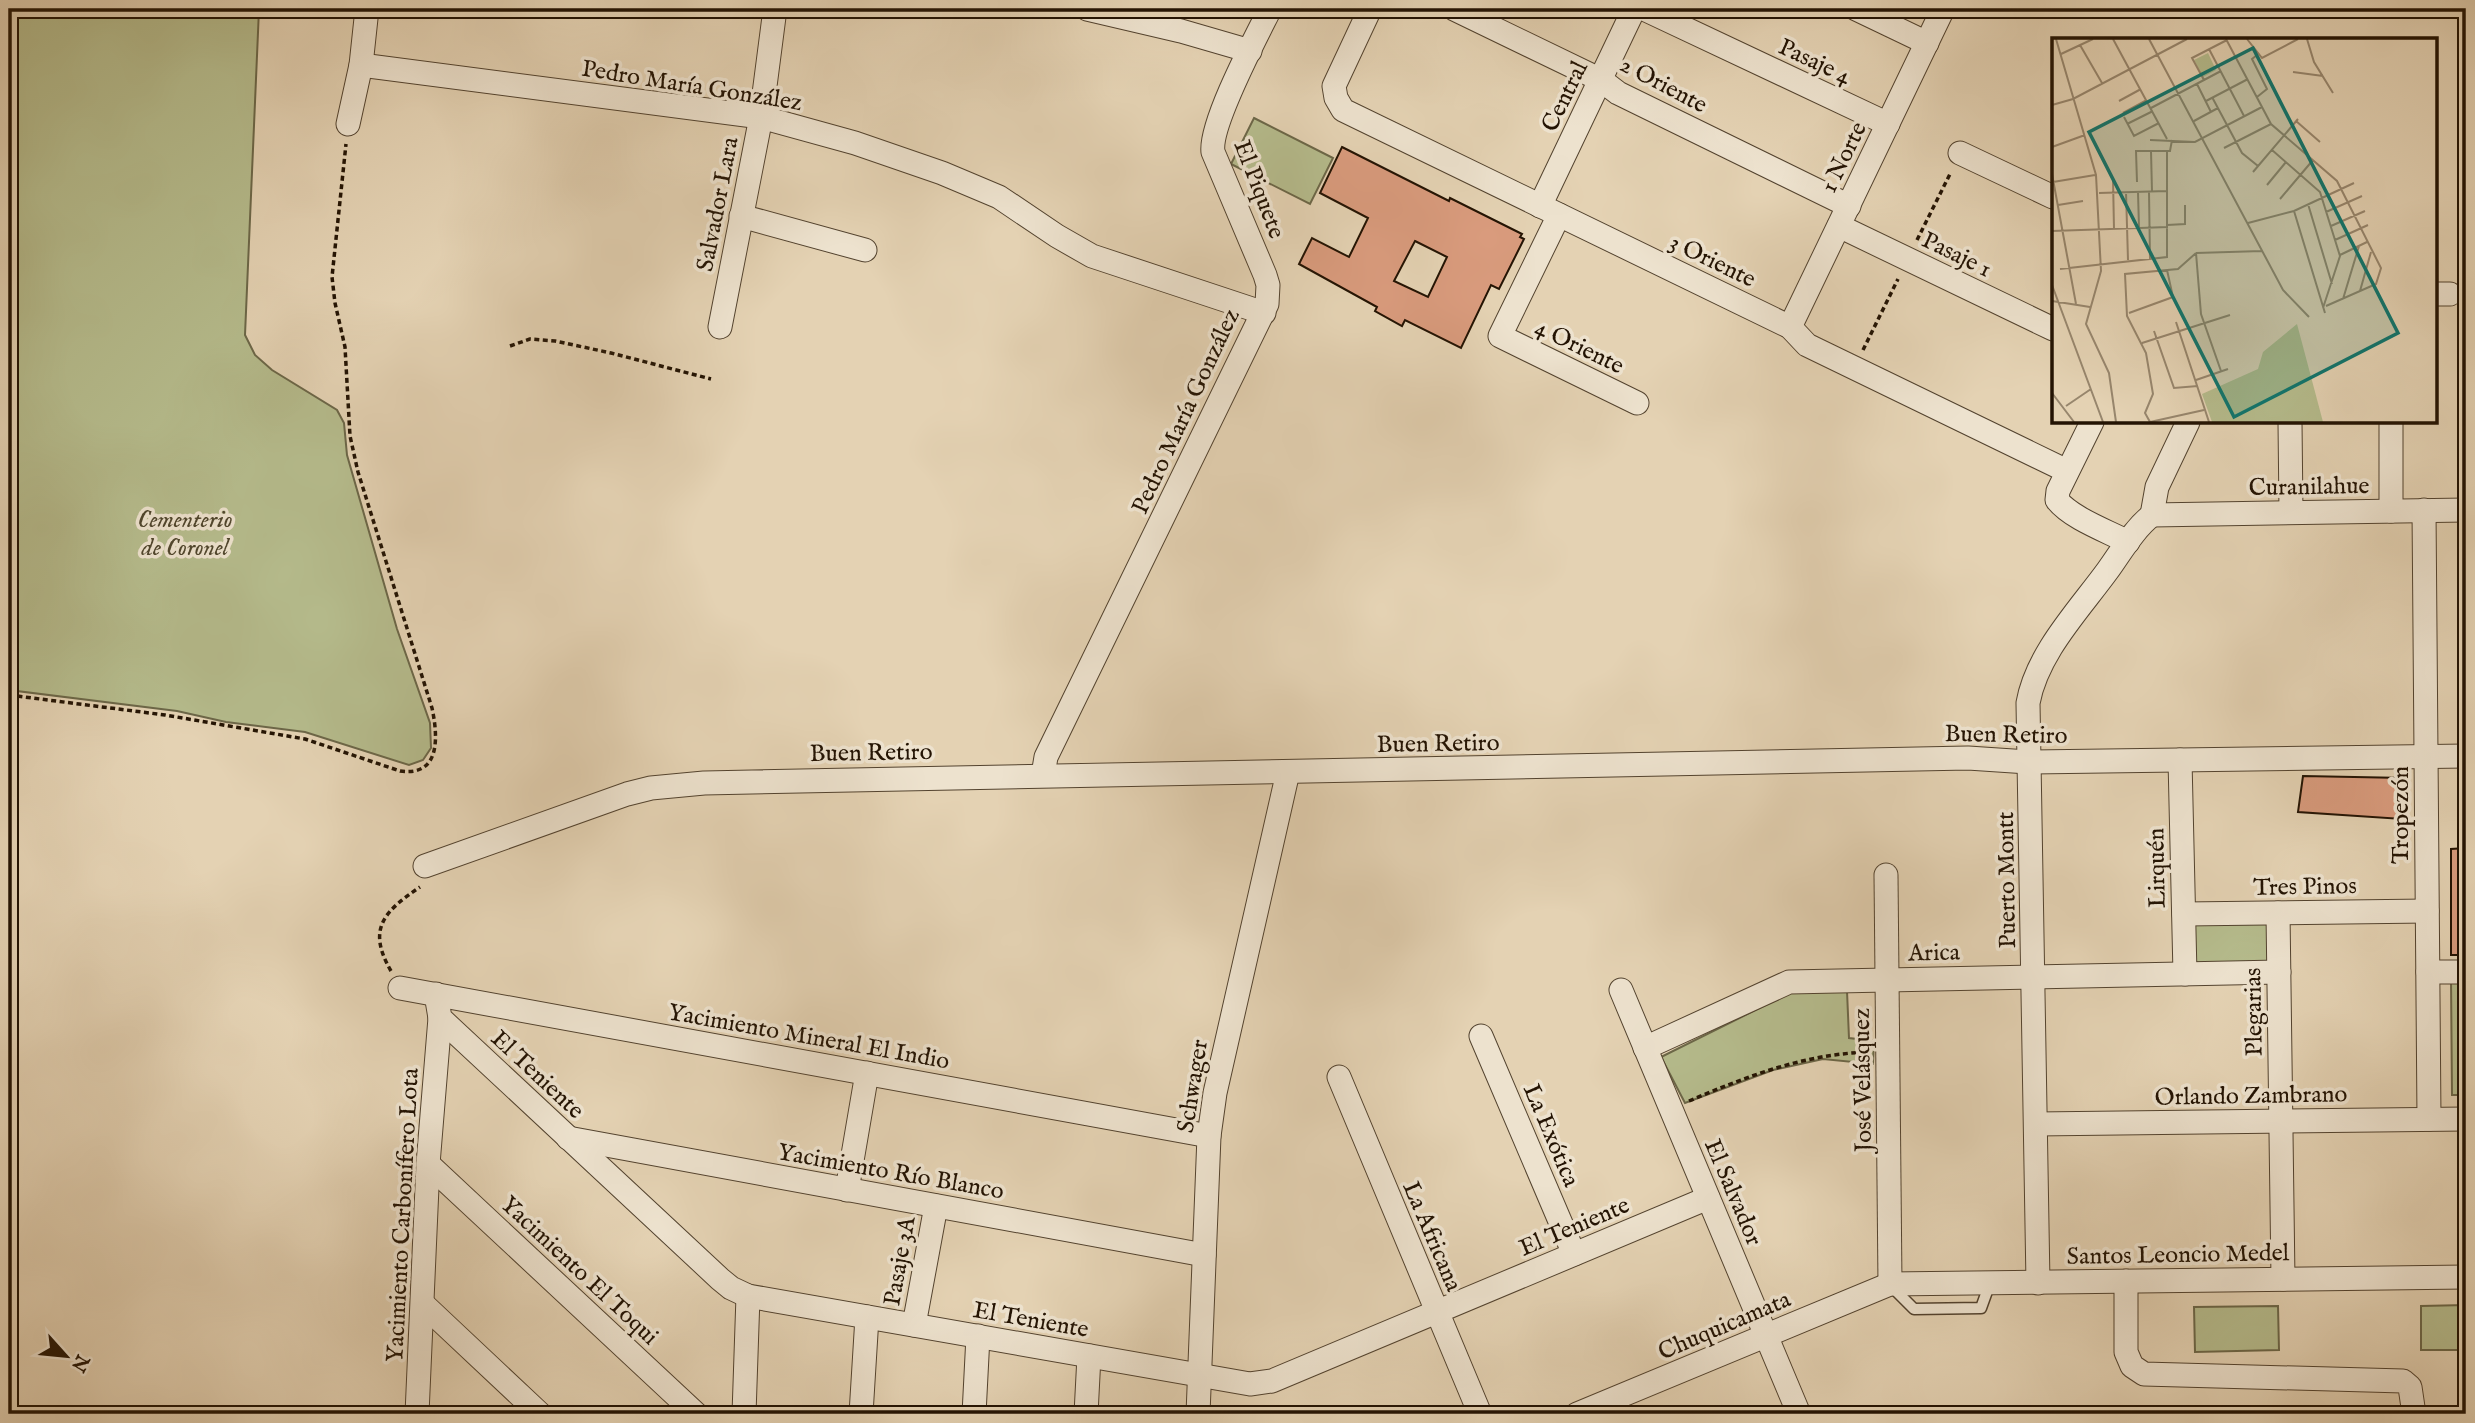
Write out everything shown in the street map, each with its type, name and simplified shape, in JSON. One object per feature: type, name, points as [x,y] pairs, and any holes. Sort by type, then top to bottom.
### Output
[{"type":"street","points":[[348,124],[361,65],[367,9]]},
{"type":"street","name":"Salvador Lara","points":[[720,327],[761,117],[775,9]]},
{"type":"street","points":[[1087,9],[1181,31],[1250,51]]},
{"type":"street","name":"El Piquete","points":[[1264,313],[1268,295],[1265,275],[1212,144],[1218,122],[1270,9]]},
{"type":"street","name":"3 Oriente","points":[[1370,9],[1336,80],[1334,92],[1343,110],[1790,327],[1807,345],[2067,471]]},
{"type":"street","name":"2 Oriente","points":[[1454,9],[1601,80],[1618,93],[1844,216]]},
{"type":"street","name":"Central","points":[[1500,336],[1601,80],[1634,9]]},
{"type":"street","name":"Pasaje 4","points":[[1644,9],[1888,124]]},
{"type":"street","points":[[1856,9],[1927,43]]},
{"type":"street","name":"1 Norte","points":[[1790,327],[1943,9]]},
{"type":"street","name":"Pedro María González","points":[[361,65],[761,117],[855,143],[942,173],[999,197],[1056,236],[1093,256],[1264,313],[1046,757],[1043,775]]},
{"type":"street","points":[[1960,153],[2052,197]]},
{"type":"street","points":[[741,216],[865,250]]},
{"type":"street","name":"Pasaje 1","points":[[1844,216],[2052,328]]},
{"type":"street","name":"4 Oriente","points":[[1500,336],[1637,403]]},
{"type":"street","points":[[2091,424],[2058,491],[2057,500],[2062,507],[2128,542]]},
{"type":"street","points":[[2152,515],[2157,487],[2187,424]]},
{"type":"street","points":[[2290,424],[2291,512]]},
{"type":"street","points":[[2391,511],[2392,424]]},
{"type":"street","name":"Tropezón","points":[[2424,510],[2430,1119]]},
{"type":"street","name":"Curanilahue","points":[[2152,515],[2466,510]]},
{"type":"street","name":"Puerto Montt","points":[[2038,1283],[2028,703],[2030,690],[2049,652],[2128,542],[2152,515]]},
{"type":"street","name":"Buen Retiro","points":[[423,876],[602,802],[651,788],[757,781],[1968,758],[2028,762],[2466,756]]},
{"type":"street","name":"Lirquén","points":[[2180,760],[2185,974]]},
{"type":"street","name":"Schwager","points":[[1198,1414],[1209,1136],[1214,1093],[1288,772]]},
{"type":"street","name":"José Velásquez","points":[[1886,875],[1890,1284]]},
{"type":"street","name":"Tres Pinos","points":[[2184,914],[2427,911]]},
{"type":"street","name":"Plegarias","points":[[2278,913],[2283,1279]]},
{"type":"street","name":"Arica","points":[[1645,1048],[1789,982],[2279,972]]},
{"type":"street","points":[[2428,972],[2466,972]]},
{"type":"street","name":"Yacimiento Mineral El Indio","points":[[400,988],[1209,1136]]},
{"type":"street","name":"El Salvador","points":[[1621,990],[1799,1414]]},
{"type":"street","points":[[436,994],[440,1018]]},
{"type":"street","name":"El Teniente","points":[[440,1018],[720,1279],[748,1296],[1261,1384],[1708,1198]]},
{"type":"street","name":"Yacimiento Carbonífero Lota","points":[[417,1414],[424,1304],[428,1164],[440,1018]]},
{"type":"street","name":"La Exótica","points":[[1481,1036],[1574,1254]]},
{"type":"street","points":[[847,1190],[867,1073]]},
{"type":"street","name":"La Africana","points":[[1339,1077],[1480,1414]]},
{"type":"street","name":"Orlando Zambrano","points":[[2036,1124],[2466,1119]]},
{"type":"street","name":"Yacimiento Río Blanco","points":[[568,1138],[1204,1255]]},
{"type":"street","name":"Yacimiento El Toqui","points":[[428,1164],[696,1414]]},
{"type":"street","name":"Pasaje 3A","points":[[914,1325],[936,1206]]},
{"type":"street","name":"Santos Leoncio Medel","points":[[1890,1284],[2466,1277]]},
{"type":"street","points":[[2126,1282],[2126,1352],[2132,1366],[2144,1374],[2403,1381],[2410,1387],[2414,1414]]},
{"type":"street","name":"Chuquicamata","points":[[1577,1414],[1890,1284]]},
{"type":"street","points":[[744,1414],[748,1296]]},
{"type":"street","points":[[424,1304],[540,1414]]},
{"type":"street","points":[[861,1414],[867,1317]]},
{"type":"street","points":[[974,1414],[978,1336]]},
{"type":"street","points":[[1086,1414],[1089,1356]]},
{"type":"path","points":[[9,695],[165,715],[305,739],[411,773],[426,766],[434,751],[437,733],[432,708],[358,472],[350,436],[345,347],[332,277],[348,124]]},
{"type":"path","points":[[510,346],[530,339],[555,341],[711,379]]},
{"type":"path","points":[[400,988],[380,950],[381,925],[389,909],[423,876]]},
{"type":"path","points":[[1671,1108],[1746,1077],[1791,1062],[1836,1053],[1888,1051]]},
{"type":"green space","name":"Cementerio de Coronel","points":[[9,9],[259,9],[245,335],[255,355],[272,370],[337,410],[344,423],[347,455],[397,629],[430,723],[431,748],[423,760],[409,765],[305,732],[226,722],[177,711],[9,690]]},
{"type":"green space","points":[[1254,118],[1333,158],[1310,204],[1231,164]]},
{"type":"green space","points":[[2269,918],[2274,963],[2195,969],[2194,919]]},
{"type":"green space","points":[[2451,979],[2466,979],[2466,1095],[2452,1095]]},
{"type":"green space","points":[[1794,991],[1847,991],[1849,1038],[1874,1041],[1873,1064],[1823,1059],[1773,1070],[1685,1103],[1661,1057]]},
{"type":"green space","points":[[2466,1305],[2466,1350],[2421,1350],[2421,1306]]},
{"type":"green space","points":[[2278,1306],[2279,1350],[2195,1352],[2194,1307]]},
{"type":"building","points":[[1342,147],[1522,234],[1520,237],[1524,239],[1499,289],[1491,285],[1461,348],[1405,320],[1402,326],[1375,311],[1377,307],[1299,264],[1312,238],[1349,257],[1368,218],[1320,193]],"holes":[[[1415,241],[1447,257],[1428,297],[1394,281]]]},
{"type":"building","points":[[2303,776],[2405,778],[2402,819],[2298,812]]},
{"type":"building","points":[[2466,848],[2466,955],[2451,955],[2451,849]]}]
